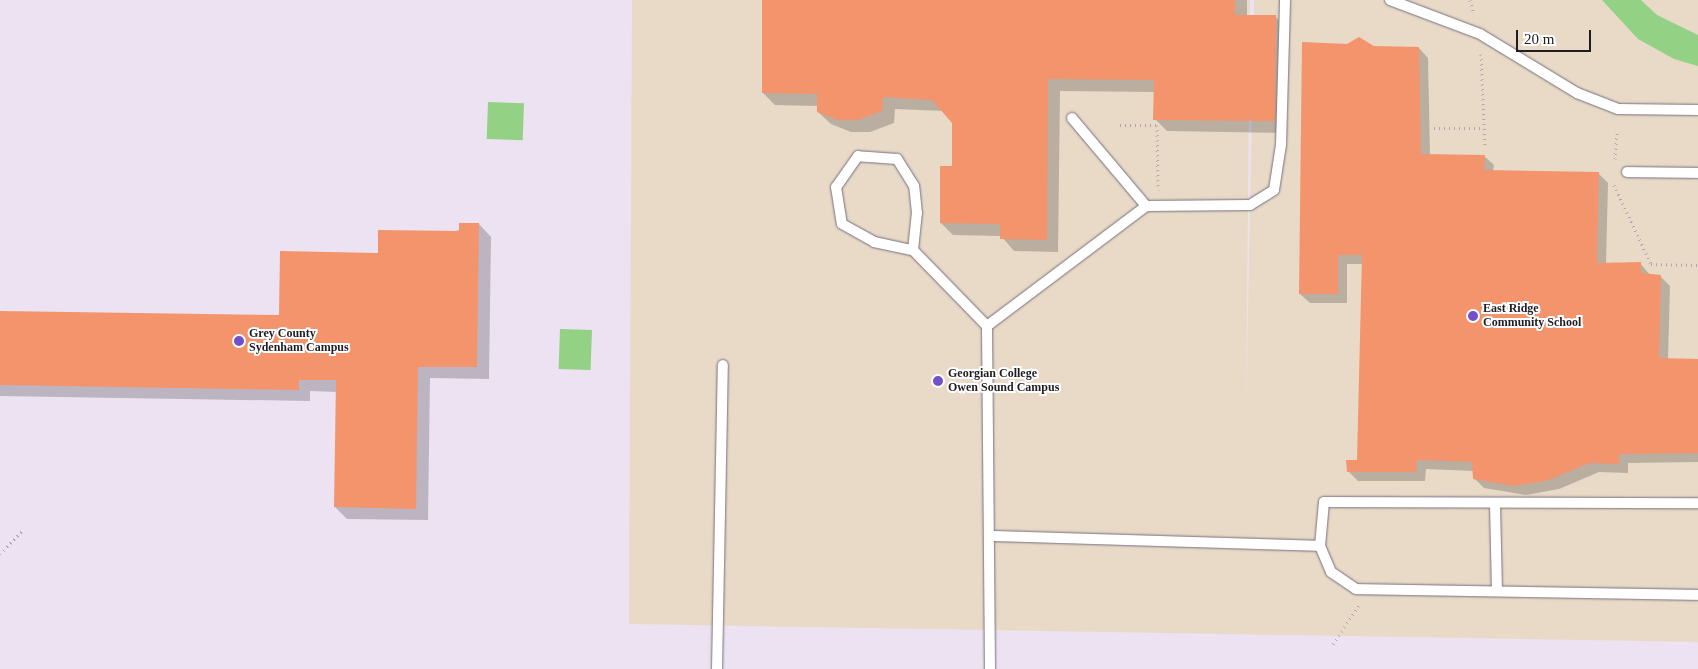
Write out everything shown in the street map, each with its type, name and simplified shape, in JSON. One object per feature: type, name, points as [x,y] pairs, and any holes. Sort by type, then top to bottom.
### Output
[{"type":"lane","points":[[987,326],[1146,206],[1250,205],[1274,190],[1281,153],[1285,0]]},
{"type":"lane","points":[[1390,0],[1480,34],[1577,93],[1618,109],[1698,110]]},
{"type":"lane","points":[[1072,118],[1146,206]]},
{"type":"lane","points":[[913,250],[917,212],[914,186],[897,159],[858,156],[836,186],[842,224],[874,242],[913,250],[987,326],[991,536],[990,669]]},
{"type":"lane","points":[[1627,172],[1698,173]]},
{"type":"lane","points":[[717,669],[723,365]]},
{"type":"lane","points":[[1698,504],[1324,502],[1320,546],[1331,572],[1356,589],[1698,595]]},
{"type":"lane","points":[[1496,504],[1497,591]]},
{"type":"lane","points":[[991,536],[1320,546]]},
{"type":"path","points":[[1480,34],[1485,148]]},
{"type":"path","points":[[1120,125],[1157,125],[1158,206]]},
{"type":"path","points":[[1434,128],[1484,128]]},
{"type":"path","points":[[1614,166],[1617,132]]},
{"type":"path","points":[[1613,183],[1651,264],[1698,265]]},
{"type":"path","points":[[0,554],[22,531]]},
{"type":"path","points":[[1333,644],[1370,590]]},
{"type":"shaded area","points":[[632,0],[1250,0],[1246,412],[1254,0],[1698,0],[1698,642],[629,624]]},
{"type":"green space","points":[[1602,0],[1641,0],[1657,15],[1698,35],[1698,66],[1674,59],[1638,39]]},
{"type":"green space","points":[[488,102],[524,103],[523,140],[487,139]]},
{"type":"green space","points":[[560,329],[592,330],[591,370],[559,369]]},
{"type":"building","points":[[762,0],[1235,0],[1235,15],[1276,15],[1275,121],[1153,120],[1154,80],[1048,79],[1047,240],[1000,239],[1000,224],[940,223],[940,166],[952,166],[952,123],[932,100],[883,97],[882,111],[858,120],[838,120],[817,112],[817,94],[762,93]]},
{"type":"building","name":"East Ridge Community School","points":[[1359,37],[1374,46],[1419,47],[1421,154],[1485,155],[1484,170],[1599,172],[1597,263],[1641,262],[1641,273],[1661,275],[1659,358],[1698,359],[1698,453],[1619,454],[1619,464],[1589,463],[1549,480],[1515,486],[1473,479],[1472,462],[1417,460],[1416,472],[1347,472],[1346,460],[1357,460],[1362,255],[1338,255],[1338,294],[1299,294],[1302,42],[1347,44]]},
{"type":"building","name":"Grey County Sydenham Campus","points":[[459,223],[479,223],[477,367],[418,367],[416,509],[334,507],[336,380],[299,380],[299,390],[0,385],[0,311],[279,315],[280,251],[378,253],[378,230],[459,231]]},
{"type":"place","name":"East Ridge Community School","points":[[1473,316]]},
{"type":"place","name":"Grey County Sydenham Campus","points":[[239,341]]},
{"type":"place","name":"Georgian College Owen Sound Campus","points":[[938,381]]}]
